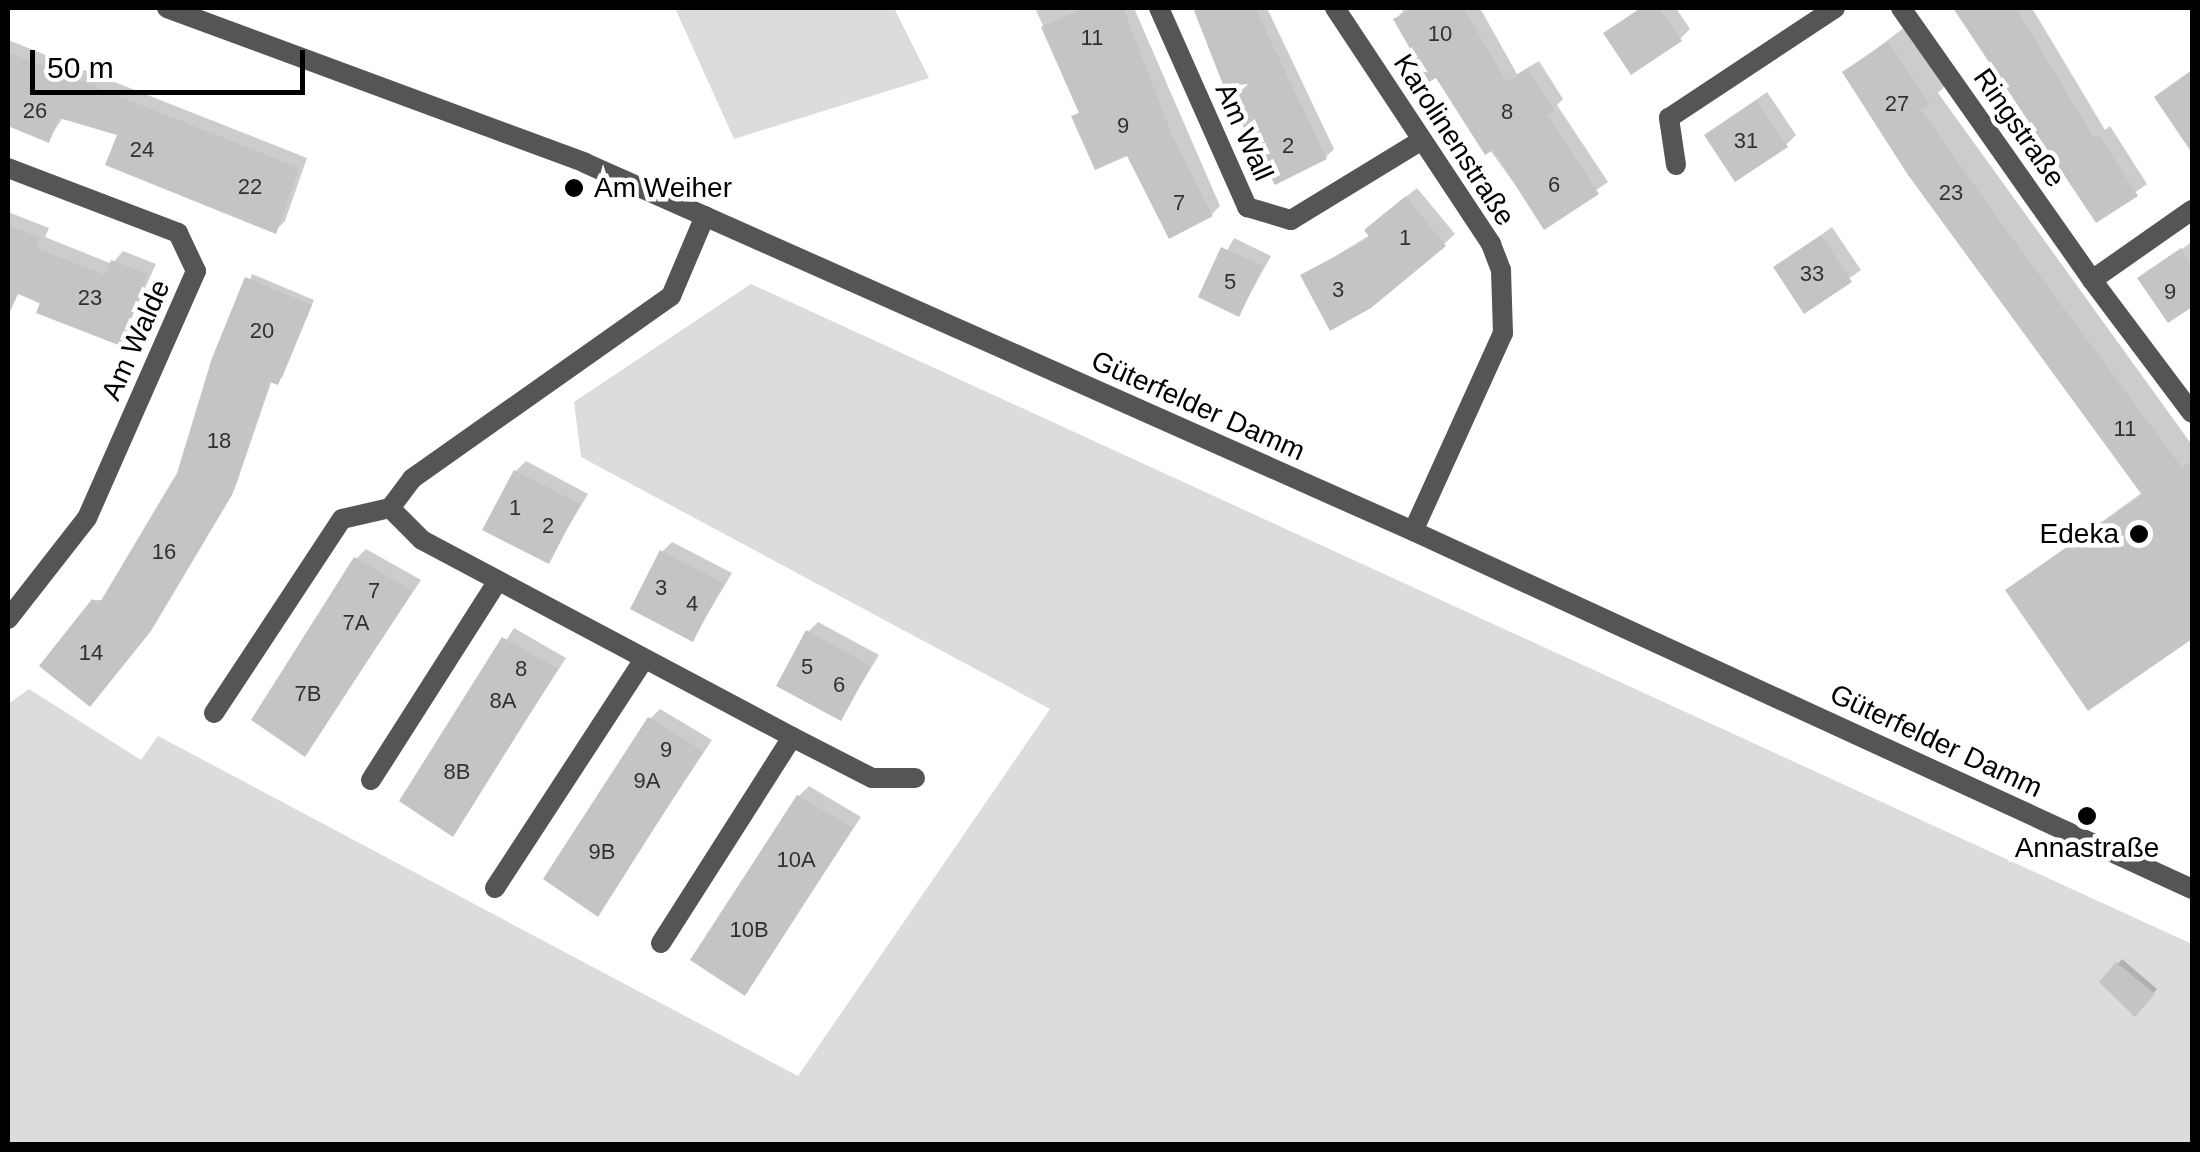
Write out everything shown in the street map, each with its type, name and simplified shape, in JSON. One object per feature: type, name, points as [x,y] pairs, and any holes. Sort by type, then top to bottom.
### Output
[{"type":"street","name":"Güterfelder Damm","points":[[167,8],[217,17],[585,163],[1413,532],[2192,888]]},
{"type":"street","name":"Am Wall","points":[[1159,8],[1248,207],[1291,220],[1422,140]]},
{"type":"street","name":"Karolinenstraße","points":[[1335,8],[1491,244],[1500,270],[1504,333],[1413,532]]},
{"type":"street","points":[[1676,165],[1669,118],[1835,8]]},
{"type":"street","name":"Ringstraße","points":[[1901,8],[2092,280],[2192,414]]},
{"type":"street","name":"Am Walde","points":[[8,168],[178,232],[196,271],[87,518],[8,619]]},
{"type":"street","points":[[2092,280],[2192,210]]},
{"type":"street","points":[[214,714],[342,519],[390,508],[412,479],[671,296],[705,216]]},
{"type":"street","points":[[390,508],[422,540],[792,737],[872,778],[914,778]]},
{"type":"street","points":[[371,780],[498,581]]},
{"type":"street","points":[[495,888],[644,659]]},
{"type":"street","points":[[660,943],[792,737]]},
{"type":"shaded area","points":[[675,8],[894,8],[929,78],[734,139]]},
{"type":"shaded area","points":[[751,284],[2192,944],[2192,1144],[8,1144],[8,704],[29,689],[141,760],[158,736],[798,1076],[1050,709],[581,457],[574,402]]},
{"type":"building","points":[[1085,8],[1123,8],[1172,135],[1213,216],[1169,239],[1127,156],[1095,170],[1071,116],[1079,113],[1041,27]]},
{"type":"building","points":[[1193,8],[1255,8],[1327,159],[1275,185],[1229,100]]},
{"type":"building","points":[[1414,8],[1463,8],[1507,82],[1528,69],[1555,111],[1547,115],[1599,194],[1544,230],[1493,150],[1485,155],[1436,78],[1429,82],[1393,19]]},
{"type":"building","points":[[1641,8],[1659,8],[1682,41],[1631,75],[1603,33]]},
{"type":"building","points":[[1953,8],[2016,8],[2094,138],[2099,135],[2138,196],[2096,223]]},
{"type":"building","points":[[1888,41],[1930,104],[1921,110],[2001,223],[2182,468],[2192,460],[2192,639],[2088,711],[2005,590],[2142,495],[1908,175],[1842,72]]},
{"type":"building","points":[[8,52],[299,168],[276,234],[105,165],[117,135],[59,118],[49,143],[8,126]]},
{"type":"building","points":[[2192,70],[2192,153],[2154,97]]},
{"type":"building","points":[[1756,100],[1788,147],[1735,182],[1704,135]]},
{"type":"building","points":[[1406,196],[1446,246],[1371,308],[1330,331],[1300,275],[1370,238],[1364,230]]},
{"type":"building","points":[[8,225],[40,238],[36,248],[105,275],[111,260],[148,274],[121,346],[36,313],[40,303],[18,294],[8,316]]},
{"type":"building","points":[[1821,235],[1852,282],[1804,314],[1773,267]]},
{"type":"building","points":[[1221,247],[1263,266],[1239,317],[1198,297]]},
{"type":"building","points":[[2181,248],[2192,264],[2192,307],[2168,323],[2137,278]]},
{"type":"building","points":[[245,277],[312,305],[278,385],[270,382],[232,495],[151,631],[90,707],[39,666],[92,599],[99,604],[177,473],[212,358]]},
{"type":"building","points":[[514,470],[580,504],[549,564],[482,530]]},
{"type":"building","points":[[660,550],[723,583],[693,642],[630,609]]},
{"type":"building","points":[[354,557],[413,591],[305,757],[251,720]]},
{"type":"building","points":[[806,630],[871,666],[841,721],[776,686]]},
{"type":"building","points":[[502,637],[558,669],[453,837],[399,801]]},
{"type":"building","points":[[648,717],[703,751],[598,917],[543,879]]},
{"type":"building","points":[[797,795],[853,828],[745,996],[690,960]]},
{"type":"building","points":[[2116,962],[2155,994],[2135,1017],[2099,982]]},
{"type":"place","name":"Am Weiher","points":[[574,188]]},
{"type":"place","name":"Edeka","points":[[2139,534]]},
{"type":"place","name":"Annastraße","points":[[2087,816]]}]
